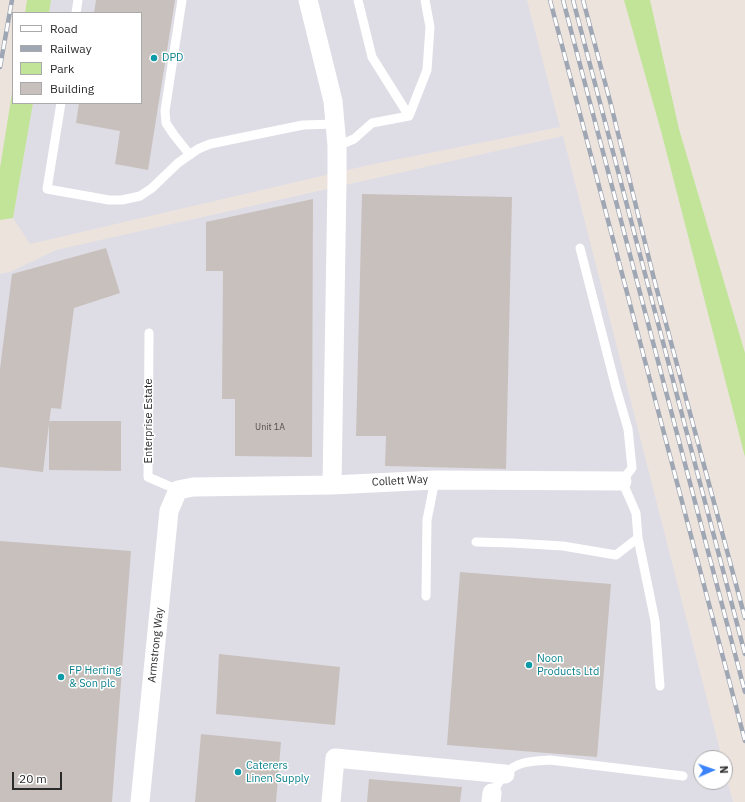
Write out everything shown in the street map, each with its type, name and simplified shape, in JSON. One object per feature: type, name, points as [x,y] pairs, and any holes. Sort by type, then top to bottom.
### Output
[{"type":"street","points":[[308,0],[333,101],[337,146],[332,485]]},
{"type":"street","name":"Collett Way","points":[[178,490],[193,487],[332,485],[435,480],[622,481]]},
{"type":"street","name":"Armstrong Way","points":[[140,802],[169,511],[178,490]]},
{"type":"street","points":[[331,802],[335,758],[505,774]]},
{"type":"lane","points":[[76,12],[78,0]]},
{"type":"lane","points":[[182,0],[165,112],[166,123],[190,155]]},
{"type":"lane","points":[[358,0],[372,57],[409,116]]},
{"type":"lane","points":[[409,116],[427,70],[430,27],[425,0]]},
{"type":"lane","points":[[61,104],[47,189],[109,200],[122,200],[140,196],[152,188],[178,163],[198,149],[210,144],[303,125],[335,124]]},
{"type":"lane","points":[[337,146],[354,139],[372,123],[409,116]]},
{"type":"lane","points":[[580,248],[628,429],[632,468],[622,481],[636,513],[638,538],[655,622],[660,686]]},
{"type":"lane","name":"Enterprise Estate","points":[[149,333],[148,477],[178,490]]},
{"type":"lane","points":[[426,596],[427,520],[435,480]]},
{"type":"lane","points":[[476,542],[563,546],[616,555],[638,538]]},
{"type":"lane","points":[[491,798],[505,774],[516,766],[530,761],[550,760],[683,776]]},
{"type":"shaded area","points":[[51,0],[527,0],[560,127],[369,165],[30,244],[13,218],[33,104],[142,104],[142,12],[49,12]]},
{"type":"shaded area","points":[[563,136],[720,750],[693,750],[693,790],[730,790],[733,802],[0,802],[0,274],[10,272],[56,250]]},
{"type":"green space","points":[[27,0],[51,0],[49,12],[25,12]]},
{"type":"green space","points":[[624,0],[650,0],[679,129],[745,353],[745,457],[661,131]]},
{"type":"green space","points":[[12,93],[12,104],[33,104],[13,218],[0,220],[0,168]]},
{"type":"building","name":"DPD","points":[[96,0],[175,0],[148,170],[115,164],[120,131],[76,123],[79,104],[142,104],[142,12],[94,12]]},
{"type":"building","points":[[362,194],[512,197],[506,469],[385,466],[386,436],[356,436]]},
{"type":"building","points":[[313,199],[312,457],[235,456],[235,399],[222,399],[223,271],[206,271],[206,222]]},
{"type":"building","points":[[106,248],[120,293],[74,308],[61,409],[51,408],[43,472],[0,467],[0,369],[12,274]]},
{"type":"building","points":[[49,421],[121,421],[121,471],[49,470]]},
{"type":"building","name":"FP Herting & Son plc","points":[[0,541],[131,551],[112,802],[0,802]]},
{"type":"building","name":"Noon Products Ltd","points":[[460,572],[611,584],[597,757],[447,745]]},
{"type":"building","points":[[219,654],[340,667],[335,725],[216,714]]},
{"type":"building","name":"Caterers Linen Supply","points":[[201,734],[281,742],[276,802],[195,802]]},
{"type":"building","points":[[369,779],[462,787],[460,802],[367,802]]},
{"type":"railway","points":[[0,67],[12,0]]},
{"type":"railway","points":[[550,0],[745,741]]},
{"type":"railway","points":[[563,0],[745,692]]},
{"type":"railway","points":[[573,0],[745,654]]},
{"type":"railway","points":[[583,0],[611,105],[654,279],[745,618]]},
{"type":"place","name":"DPD","points":[[154,58]]},
{"type":"place","name":"Noon Products Ltd","points":[[529,665]]},
{"type":"place","name":"FP Herting & Son plc","points":[[61,677]]},
{"type":"place","name":"Caterers Linen Supply","points":[[238,772]]}]
